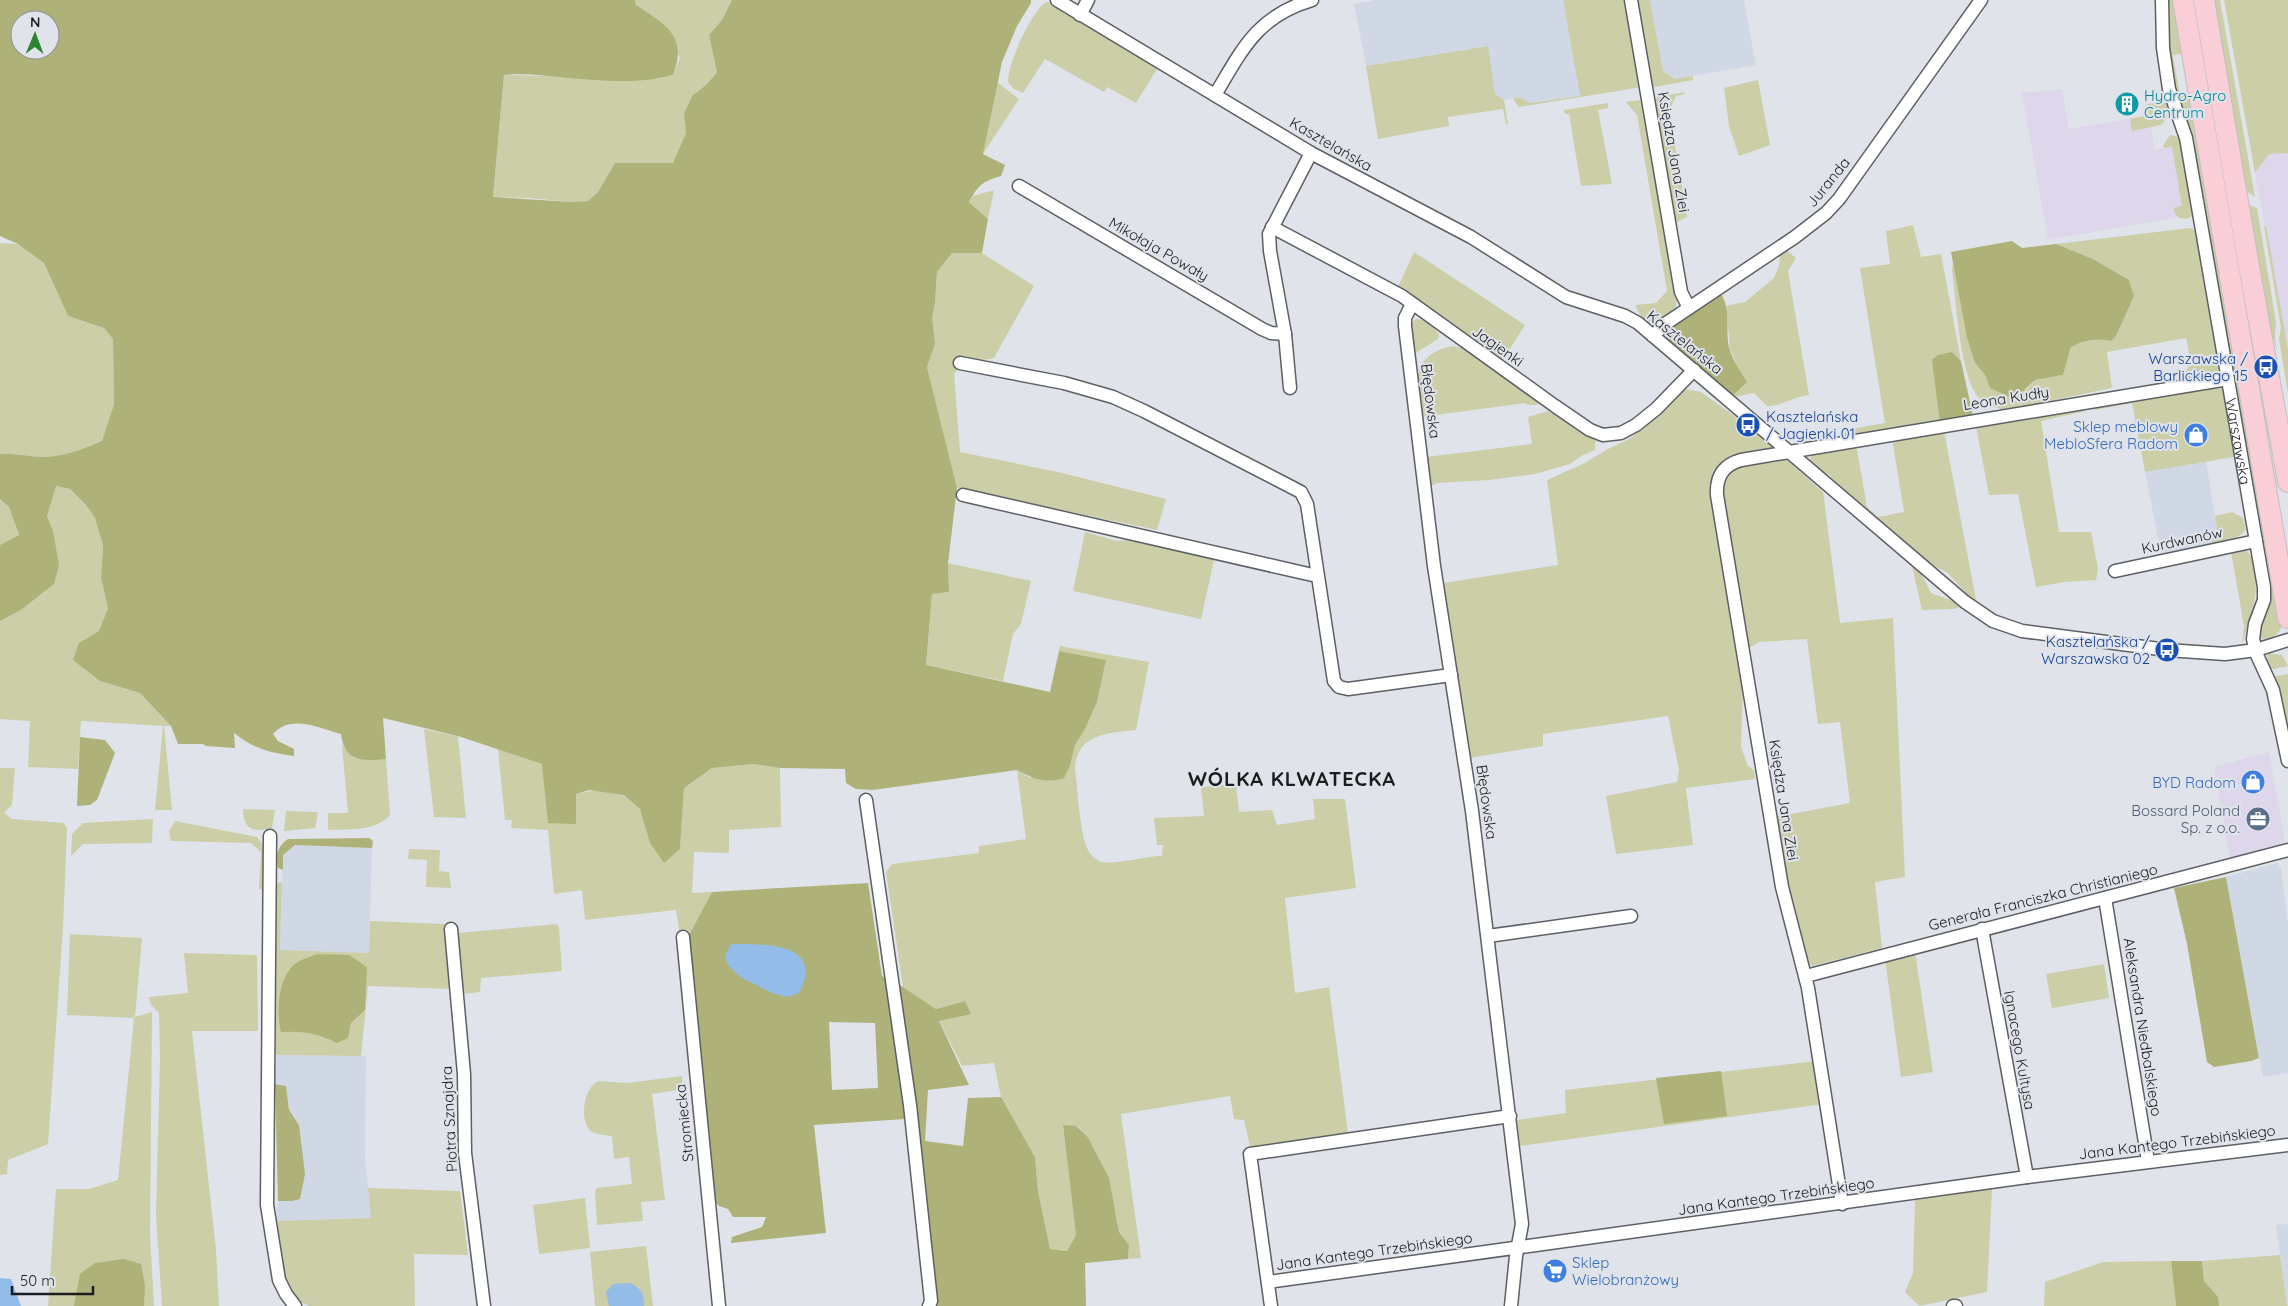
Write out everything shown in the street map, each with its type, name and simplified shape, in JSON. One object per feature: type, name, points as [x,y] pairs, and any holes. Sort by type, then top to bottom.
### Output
[{"type":"main road","name":"Warszawska","points":[[2183,0],[2288,618]]},
{"type":"main road","points":[[2204,0],[2249,270],[2288,482]]},
{"type":"street","name":"Kasztelańska","points":[[1057,0],[1311,153],[1471,237],[1566,297],[1626,316],[1694,370],[1964,602],[2002,625],[2032,633],[2190,653],[2225,654],[2256,650],[2288,640]]},
{"type":"street","points":[[1080,14],[1088,0]]},
{"type":"street","points":[[1215,95],[1241,51],[1261,26],[1287,9],[1312,0]]},
{"type":"street","name":"Księdza Jana Ziei","points":[[1631,0],[1681,292],[1689,308]]},
{"type":"street","name":"Juranda","points":[[1653,336],[1666,324],[1795,237],[1826,213],[1839,199],[1981,0]]},
{"type":"street","name":"Warszawska","points":[[2162,0],[2163,48],[2169,89],[2173,105],[2185,131],[2264,595],[2254,630],[2256,650],[2271,686],[2288,761]]},
{"type":"street","points":[[1290,388],[1285,334],[1270,251],[1269,234],[1311,153]]},
{"type":"street","name":"Mikołaja Powały","points":[[1019,186],[1262,329],[1271,333],[1285,334]]},
{"type":"street","name":"Jagienki","points":[[1272,227],[1391,290],[1590,430],[1603,435],[1621,433],[1636,425],[1694,370]]},
{"type":"street","name":"Błędowska","points":[[1412,304],[1405,326],[1434,566],[1452,675],[1488,936],[1522,1224],[1511,1306]]},
{"type":"street","points":[[960,362],[1064,383],[1113,397],[1295,489],[1305,498],[1331,673],[1339,687],[1358,688],[1452,675]]},
{"type":"street","name":"Leona Kudły","points":[[1790,452],[2228,379]]},
{"type":"street","name":"Księdza Jana Ziei","points":[[1790,452],[1730,464],[1722,472],[1716,485],[1782,887],[1806,976],[1842,1204]]},
{"type":"street","points":[[962,495],[1317,576]]},
{"type":"street","name":"Kurdwanów","points":[[2115,571],[2256,541]]},
{"type":"street","points":[[2276,550],[2288,586]]},
{"type":"street","points":[[866,800],[910,1105],[931,1302],[929,1306]]},
{"type":"street","points":[[270,836],[267,1205],[279,1280],[295,1306]]},
{"type":"street","name":"Generała Franciszka Christianiego","points":[[1806,976],[2288,850]]},
{"type":"street","name":"Aleksandra Niedbalskiego","points":[[2105,898],[2148,1161]]},
{"type":"street","points":[[1488,936],[1632,916]]},
{"type":"street","name":"Piotra Sznajdra","points":[[451,929],[464,1074],[465,1153],[484,1306]]},
{"type":"street","name":"Ignacego Kultysa","points":[[1982,929],[2027,1177]]},
{"type":"street","name":"Stromiecka","points":[[683,938],[719,1306]]},
{"type":"street","points":[[1271,1306],[1250,1154],[1510,1116]]},
{"type":"street","name":"Jana Kantego Trzebińskiego","points":[[1268,1282],[1518,1249],[2027,1177],[2288,1145]]},
{"type":"shaded area","points":[[1375,0],[1563,0],[1580,96],[1531,103],[1519,97],[1504,100],[1495,94],[1487,46],[1366,66],[1354,4]]},
{"type":"shaded area","points":[[1650,0],[1744,0],[1756,65],[1675,79],[1663,71]]},
{"type":"shaded area","points":[[2062,89],[2069,129],[2149,115],[2155,150],[2174,146],[2186,216],[2048,240],[2022,93]]},
{"type":"shaded area","points":[[2288,153],[2288,349],[2255,173],[2269,154]]},
{"type":"shaded area","points":[[2206,461],[2218,535],[2211,543],[2161,554],[2145,472]]},
{"type":"shaded area","points":[[2269,752],[2285,842],[2230,858],[2214,767]]},
{"type":"shaded area","points":[[295,845],[372,848],[369,953],[280,950],[283,855]]},
{"type":"shaded area","points":[[2277,863],[2281,868],[2288,923],[2288,1073],[2263,1077],[2226,877]]},
{"type":"shaded area","points":[[277,1055],[366,1056],[365,1160],[372,1218],[275,1221],[278,1201],[292,1201],[299,1125],[289,1110],[286,1086],[275,1084]]},
{"type":"shaded area","points":[[2288,1224],[2288,1306],[2287,1306],[2276,1225]]},
{"type":"green space","points":[[0,0],[635,0],[636,5],[665,25],[676,41],[678,51],[673,75],[648,80],[622,81],[504,75],[493,197],[572,202],[588,201],[598,192],[615,163],[673,163],[686,133],[684,114],[692,96],[706,85],[717,72],[709,35],[722,20],[732,0],[1031,0],[1017,26],[1002,62],[983,154],[1005,165],[1001,176],[982,184],[969,202],[988,219],[982,253],[952,253],[937,272],[932,318],[935,344],[927,367],[957,488],[948,563],[949,592],[932,594],[926,665],[1050,692],[1059,651],[1106,660],[1097,702],[1085,729],[1075,745],[1070,766],[1064,778],[1051,781],[1040,780],[1017,770],[873,790],[856,789],[846,783],[845,769],[780,768],[753,764],[712,768],[684,788],[680,849],[664,863],[650,843],[640,809],[624,795],[589,790],[576,794],[576,824],[548,823],[542,764],[458,736],[383,718],[386,759],[370,760],[362,760],[350,755],[343,743],[341,734],[305,724],[288,725],[280,728],[273,734],[278,741],[294,749],[294,756],[262,749],[248,743],[234,733],[235,748],[206,746],[203,744],[178,744],[171,726],[140,693],[100,681],[73,660],[79,643],[99,631],[108,608],[101,578],[103,545],[95,518],[86,505],[70,489],[56,486],[47,516],[53,531],[59,565],[54,584],[21,610],[0,621],[0,545],[19,535],[9,507],[0,499],[0,454],[51,457],[74,452],[102,441],[114,404],[113,339],[104,328],[68,316],[44,263],[18,244],[0,236]]},
{"type":"green space","points":[[635,0],[732,0],[722,20],[709,35],[717,71],[706,85],[692,96],[684,114],[686,133],[673,164],[615,163],[598,192],[588,201],[572,202],[493,197],[504,75],[658,79],[673,75],[680,58],[658,19],[636,5]]},
{"type":"green space","points":[[1563,0],[1627,0],[1642,87],[1519,107],[1513,99],[1519,97],[1531,103],[1580,96]]},
{"type":"green space","points":[[1636,0],[1650,0],[1663,71],[1675,79],[1693,76],[1693,80],[1655,87],[1650,85]]},
{"type":"green space","points":[[2167,0],[2173,0],[2181,54],[2173,55],[2180,96],[2188,95],[2196,136],[2282,625],[2277,634],[2266,639],[2262,639],[2260,636],[2260,626],[2265,613],[2175,98],[2168,40],[2169,11]]},
{"type":"green space","points":[[2212,0],[2220,0],[2255,197],[2245,190]]},
{"type":"green space","points":[[2224,0],[2288,0],[2288,153],[2269,154],[2255,173]]},
{"type":"green space","points":[[1046,2],[1053,2],[1159,66],[1136,103],[1107,87],[1104,92],[1045,59],[1023,93],[1014,89],[1008,82],[1016,51],[1027,27]]},
{"type":"green space","points":[[1488,46],[1495,94],[1504,100],[1508,124],[1506,124],[1503,109],[1448,117],[1449,126],[1378,139],[1366,66]]},
{"type":"green space","points":[[1758,80],[1770,145],[1739,156],[1729,126],[1724,88]]},
{"type":"green space","points":[[997,82],[1019,99],[983,154]]},
{"type":"green space","points":[[1684,92],[1685,94],[1676,96],[1669,111],[1687,217],[1675,223],[1655,100],[1658,97]]},
{"type":"green space","points":[[1639,100],[1644,104],[1677,300],[1675,309],[1669,315],[1653,323],[1642,318],[1635,305],[1656,303],[1667,291],[1637,115],[1626,102]]},
{"type":"green space","points":[[2166,102],[2172,112],[2161,125],[2132,131],[2130,119],[2149,115],[2147,104]]},
{"type":"green space","points":[[1608,103],[1608,108],[1598,110],[1612,184],[1581,186],[1569,114],[1565,114],[1564,110]]},
{"type":"green space","points":[[2170,135],[2180,137],[2193,215],[2187,219],[2179,218],[2174,212],[2174,208],[2182,206],[2172,147],[2164,148],[2163,146]]},
{"type":"green space","points":[[994,190],[988,219],[969,202],[973,196]]},
{"type":"green space","points":[[2248,205],[2257,208],[2276,322],[2275,338],[2277,351],[2270,328]]},
{"type":"green space","points":[[1913,225],[1921,257],[1941,254],[1961,361],[1952,352],[1940,423],[1844,436],[1840,431],[1885,423],[1860,268],[1890,264],[1886,231]]},
{"type":"green space","points":[[2264,226],[2266,226],[2288,349],[2288,394],[2279,339],[2281,328]]},
{"type":"green space","points":[[2190,228],[2197,231],[2221,365],[2216,375],[2190,381],[2182,376],[2191,363],[2186,338],[2107,352],[2112,388],[2005,410],[1992,406],[1980,399],[1973,389],[1963,357],[1957,319],[1952,270],[1953,262],[1967,338],[1975,363],[1985,375],[1990,388],[2027,389],[2035,380],[2063,375],[2071,347],[2090,340],[2111,341],[2116,336],[2134,296],[2129,280],[2093,259],[2056,244]]},
{"type":"green space","points":[[2012,241],[2022,248],[2056,244],[2093,259],[2129,280],[2134,296],[2116,336],[2111,341],[2090,340],[2071,347],[2063,375],[2035,380],[2014,399],[1990,388],[1985,375],[1975,363],[1967,338],[1951,252]]},
{"type":"green space","points":[[0,243],[18,244],[44,263],[68,316],[104,328],[113,339],[114,404],[102,441],[74,452],[51,457],[0,454]]},
{"type":"green space","points":[[1785,249],[1796,258],[1788,271],[1809,395],[1778,405],[1767,406],[1754,393],[1730,398],[1737,391],[1736,363],[1730,349],[1726,306],[1745,302],[1774,278],[1779,266],[1780,256]]},
{"type":"green space","points":[[1414,252],[1525,325],[1501,363],[1398,287]]},
{"type":"green space","points":[[952,253],[982,253],[1034,286],[994,358],[983,360],[977,371],[960,367],[954,374],[960,452],[1058,472],[1166,499],[1157,530],[957,488],[927,367],[935,344],[931,318],[935,302],[937,272]]},
{"type":"green space","points":[[1718,291],[1725,302],[1727,310],[1730,351],[1747,382],[1730,398],[1667,340],[1666,334],[1668,328]]},
{"type":"green space","points":[[1416,319],[1426,320],[1439,334],[1438,339],[1411,356],[1408,327]]},
{"type":"green space","points":[[1453,346],[1462,348],[1540,403],[1527,405],[1526,403],[1420,417],[1417,382],[1423,363],[1429,356],[1439,350]]},
{"type":"green space","points":[[1952,352],[1961,361],[1973,416],[1940,423],[1932,360],[1938,355]]},
{"type":"green space","points":[[2222,386],[2225,390],[2231,420],[2228,424],[2234,457],[2145,472],[2132,403],[2095,410],[2094,404]]},
{"type":"green space","points":[[1686,389],[1701,392],[1751,428],[1823,492],[1840,623],[1893,618],[1905,877],[1875,882],[1882,948],[1812,966],[1807,961],[1788,895],[1775,817],[1850,803],[1840,722],[1818,724],[1807,639],[1759,642],[1744,651],[1741,747],[1748,766],[1754,770],[1755,779],[1686,788],[1693,845],[1616,854],[1606,796],[1677,782],[1679,770],[1668,716],[1543,734],[1543,746],[1469,758],[1448,634],[1444,583],[1558,565],[1547,480],[1585,463],[1629,439],[1645,427],[1678,392]]},
{"type":"green space","points":[[2087,405],[2085,411],[2041,421],[2059,532],[2091,532],[2098,569],[2096,580],[2065,582],[2036,587],[2018,494],[1989,495],[1976,426]]},
{"type":"green space","points":[[1548,411],[1596,438],[1595,450],[1581,456],[1570,464],[1535,474],[1489,480],[1437,483],[1429,487],[1426,457],[1532,444],[1528,417]]},
{"type":"green space","points":[[1944,431],[1976,600],[1973,601],[1948,573],[1929,563],[1834,483],[1830,475],[1815,467],[1810,458],[1816,451],[1856,444],[1867,507],[1878,517],[1904,512],[1892,438]]},
{"type":"green space","points":[[55,486],[70,489],[86,505],[95,518],[103,545],[101,578],[108,608],[99,631],[80,643],[76,652],[100,681],[140,693],[171,726],[164,726],[172,810],[155,810],[163,726],[81,721],[78,769],[28,767],[30,721],[0,719],[0,621],[21,610],[54,584],[53,531],[47,516]]},
{"type":"green space","points":[[0,499],[9,507],[19,536],[0,545]]},
{"type":"green space","points":[[2232,512],[2243,518],[2246,529],[2235,538],[2211,543],[2218,535],[2215,516]]},
{"type":"green space","points":[[1085,532],[1117,541],[1133,539],[1215,556],[1201,619],[1073,591]]},
{"type":"green space","points":[[2239,548],[2246,551],[2252,558],[2256,590],[2242,646],[2244,626],[2231,552]]},
{"type":"green space","points":[[948,563],[1031,581],[1021,624],[1013,634],[1003,681],[926,665],[932,594],[949,592]]},
{"type":"green space","points":[[1912,566],[1921,573],[1931,593],[1953,601],[1959,607],[1954,609],[1922,610]]},
{"type":"green space","points":[[1060,646],[1149,662],[1136,730],[1115,732],[1096,737],[1081,748],[1077,757],[1075,768],[1083,834],[1089,852],[1099,861],[1106,863],[1162,856],[1163,845],[1157,845],[1154,818],[1204,816],[1201,787],[1236,784],[1239,812],[1272,810],[1277,825],[1315,819],[1313,799],[1345,799],[1356,888],[1285,898],[1295,993],[1329,987],[1348,1133],[1251,1150],[1244,1120],[1234,1119],[1230,1096],[1121,1114],[1141,1258],[1128,1259],[1129,1245],[1119,1232],[1116,1214],[1087,1136],[1077,1126],[1063,1126],[1076,1235],[1067,1251],[1050,1249],[1038,1191],[1035,1157],[1001,1097],[994,1063],[962,1066],[939,1020],[965,1001],[936,1009],[903,987],[886,872],[892,864],[979,853],[979,846],[1026,839],[1017,770],[1030,778],[1070,766],[1075,745],[1085,729],[1097,702],[1106,660],[1059,651]]},
{"type":"green space","points":[[2268,653],[2282,655],[2288,666],[2268,670],[2266,661]]},
{"type":"green space","points":[[2288,674],[2288,731],[2272,677]]},
{"type":"green space","points":[[424,729],[458,736],[466,818],[434,817]]},
{"type":"green space","points":[[80,737],[105,740],[115,753],[97,800],[90,805],[77,806]]},
{"type":"green space","points":[[342,745],[352,755],[362,759],[386,759],[390,815],[377,824],[361,829],[328,830],[328,813],[348,813]]},
{"type":"green space","points":[[498,749],[542,764],[576,823],[576,794],[601,791],[619,794],[635,802],[640,809],[650,843],[680,849],[684,788],[712,768],[753,764],[780,768],[781,827],[729,830],[729,853],[694,852],[692,893],[712,892],[689,935],[680,934],[676,910],[585,920],[582,890],[554,894],[548,830],[511,828],[512,820],[505,820]]},
{"type":"green space","points":[[0,768],[15,768],[12,805],[4,813],[12,819],[64,823],[67,829],[63,927],[48,1144],[8,1160],[7,1174],[0,1175]]},
{"type":"green space","points":[[243,809],[275,810],[272,828],[259,830],[250,828],[243,816]]},
{"type":"green space","points":[[286,811],[318,812],[315,828],[284,831]]},
{"type":"green space","points":[[153,819],[152,843],[83,844],[71,856],[72,834],[83,823]]},
{"type":"green space","points":[[175,821],[257,837],[265,848],[265,890],[259,889],[261,852],[251,843],[171,841],[169,831]]},
{"type":"green space","points":[[369,838],[373,841],[372,848],[295,845],[283,855],[283,870],[278,868],[278,851],[288,839]]},
{"type":"green space","points":[[409,849],[440,850],[439,871],[449,872],[451,888],[426,887],[427,860],[408,859]]},
{"type":"green space","points":[[2226,877],[2259,1058],[2214,1067],[2207,1062],[2187,944],[2174,888]]},
{"type":"green space","points":[[282,882],[280,950],[369,953],[370,921],[445,924],[453,989],[368,986],[361,1056],[277,1055],[272,1051],[274,883]]},
{"type":"green space","points":[[868,883],[882,976],[903,987],[936,1009],[965,1001],[971,1014],[939,1021],[969,1085],[928,1090],[925,1141],[963,1146],[968,1098],[1001,1097],[1035,1157],[1038,1191],[1050,1249],[1067,1251],[1076,1235],[1063,1125],[1076,1126],[1087,1136],[1109,1178],[1119,1232],[1129,1245],[1128,1259],[1085,1263],[1086,1306],[934,1306],[925,1224],[916,1225],[905,1119],[814,1125],[826,1233],[731,1243],[732,1237],[762,1227],[766,1217],[733,1217],[728,1209],[719,1206],[712,1198],[689,935],[712,892]],"holes":[[[829,1022],[875,1023],[878,1088],[832,1090]]]},
{"type":"green space","points":[[557,924],[559,928],[562,971],[481,978],[480,992],[465,994],[462,983],[458,933]]},
{"type":"green space","points":[[70,934],[142,938],[135,1017],[152,1012],[150,1235],[154,1306],[48,1306],[56,1189],[89,1189],[118,1180],[134,1018],[67,1015]]},
{"type":"green space","points":[[1915,952],[1933,1072],[1901,1077],[1885,959]]},
{"type":"green space","points":[[184,953],[257,955],[258,1031],[192,1031],[216,1250],[219,1306],[162,1306],[156,1214],[160,1059],[159,1013],[151,1005],[149,997],[188,993]]},
{"type":"green space","points":[[317,954],[349,955],[367,967],[365,1010],[351,1023],[348,1038],[337,1043],[310,1033],[281,1032],[279,1024],[280,996],[285,977],[297,962]]},
{"type":"green space","points":[[2104,964],[2109,998],[2052,1008],[2046,974]]},
{"type":"green space","points":[[1816,1061],[1823,1104],[1520,1146],[1517,1120],[1566,1113],[1565,1090]]},
{"type":"green space","points":[[1721,1071],[1727,1116],[1664,1124],[1656,1078]]},
{"type":"green space","points":[[682,1076],[683,1089],[652,1094],[665,1200],[641,1202],[643,1221],[597,1225],[595,1191],[597,1188],[632,1184],[629,1157],[614,1159],[612,1136],[595,1133],[587,1125],[584,1111],[590,1089],[599,1081],[627,1083]]},
{"type":"green space","points":[[275,1084],[286,1086],[289,1110],[299,1125],[305,1174],[300,1199],[292,1201],[278,1201]]},
{"type":"green space","points":[[368,1188],[460,1191],[468,1255],[414,1254],[415,1306],[309,1306],[295,1299],[284,1282],[275,1221],[371,1218]]},
{"type":"green space","points":[[1992,1189],[1987,1292],[1919,1306],[1905,1292],[1913,1273],[1915,1200]]},
{"type":"green space","points":[[585,1198],[590,1248],[539,1254],[533,1205]]},
{"type":"green space","points":[[646,1246],[653,1306],[595,1306],[590,1252]]},
{"type":"green space","points":[[2280,1255],[2287,1306],[2219,1306],[2217,1297],[2204,1281],[2202,1261]]},
{"type":"green space","points":[[124,1259],[141,1264],[145,1286],[144,1306],[74,1306],[80,1274],[95,1263]]},
{"type":"green space","points":[[2171,1261],[2176,1306],[2044,1306],[2045,1282],[2103,1262]]},
{"type":"green space","points":[[2171,1261],[2202,1261],[2204,1281],[2218,1297],[2219,1306],[2176,1306]]},
{"type":"water","points":[[731,944],[774,946],[788,949],[798,955],[804,964],[805,976],[799,993],[787,997],[772,993],[740,977],[728,965],[725,956]]},
{"type":"water","points":[[0,1278],[11,1279],[21,1306],[0,1306]]},
{"type":"water","points":[[630,1283],[642,1292],[644,1306],[609,1306],[606,1292],[613,1284]]},
{"type":"place","name":"Hydro-Agro Centrum","points":[[2127,104]]},
{"type":"place","name":"Warszawska / Barlickiego 15","points":[[2266,367]]},
{"type":"place","name":"Kasztelańska / Jagienki 01","points":[[1748,425]]},
{"type":"place","name":"Sklep meblowy MebloSfera Radom","points":[[2196,435]]},
{"type":"place","name":"Kasztelańska / Warszawska 02","points":[[2167,650]]},
{"type":"place","name":"BYD Radom","points":[[2253,782]]},
{"type":"place","name":"Bossard Poland Sp. z o.o.","points":[[2258,819]]},
{"type":"place","name":"Sklep Wielobranżowy","points":[[1555,1271]]},
{"type":"district","name":"WÓLKA KLWATECKA","points":[[1292,778]]}]
